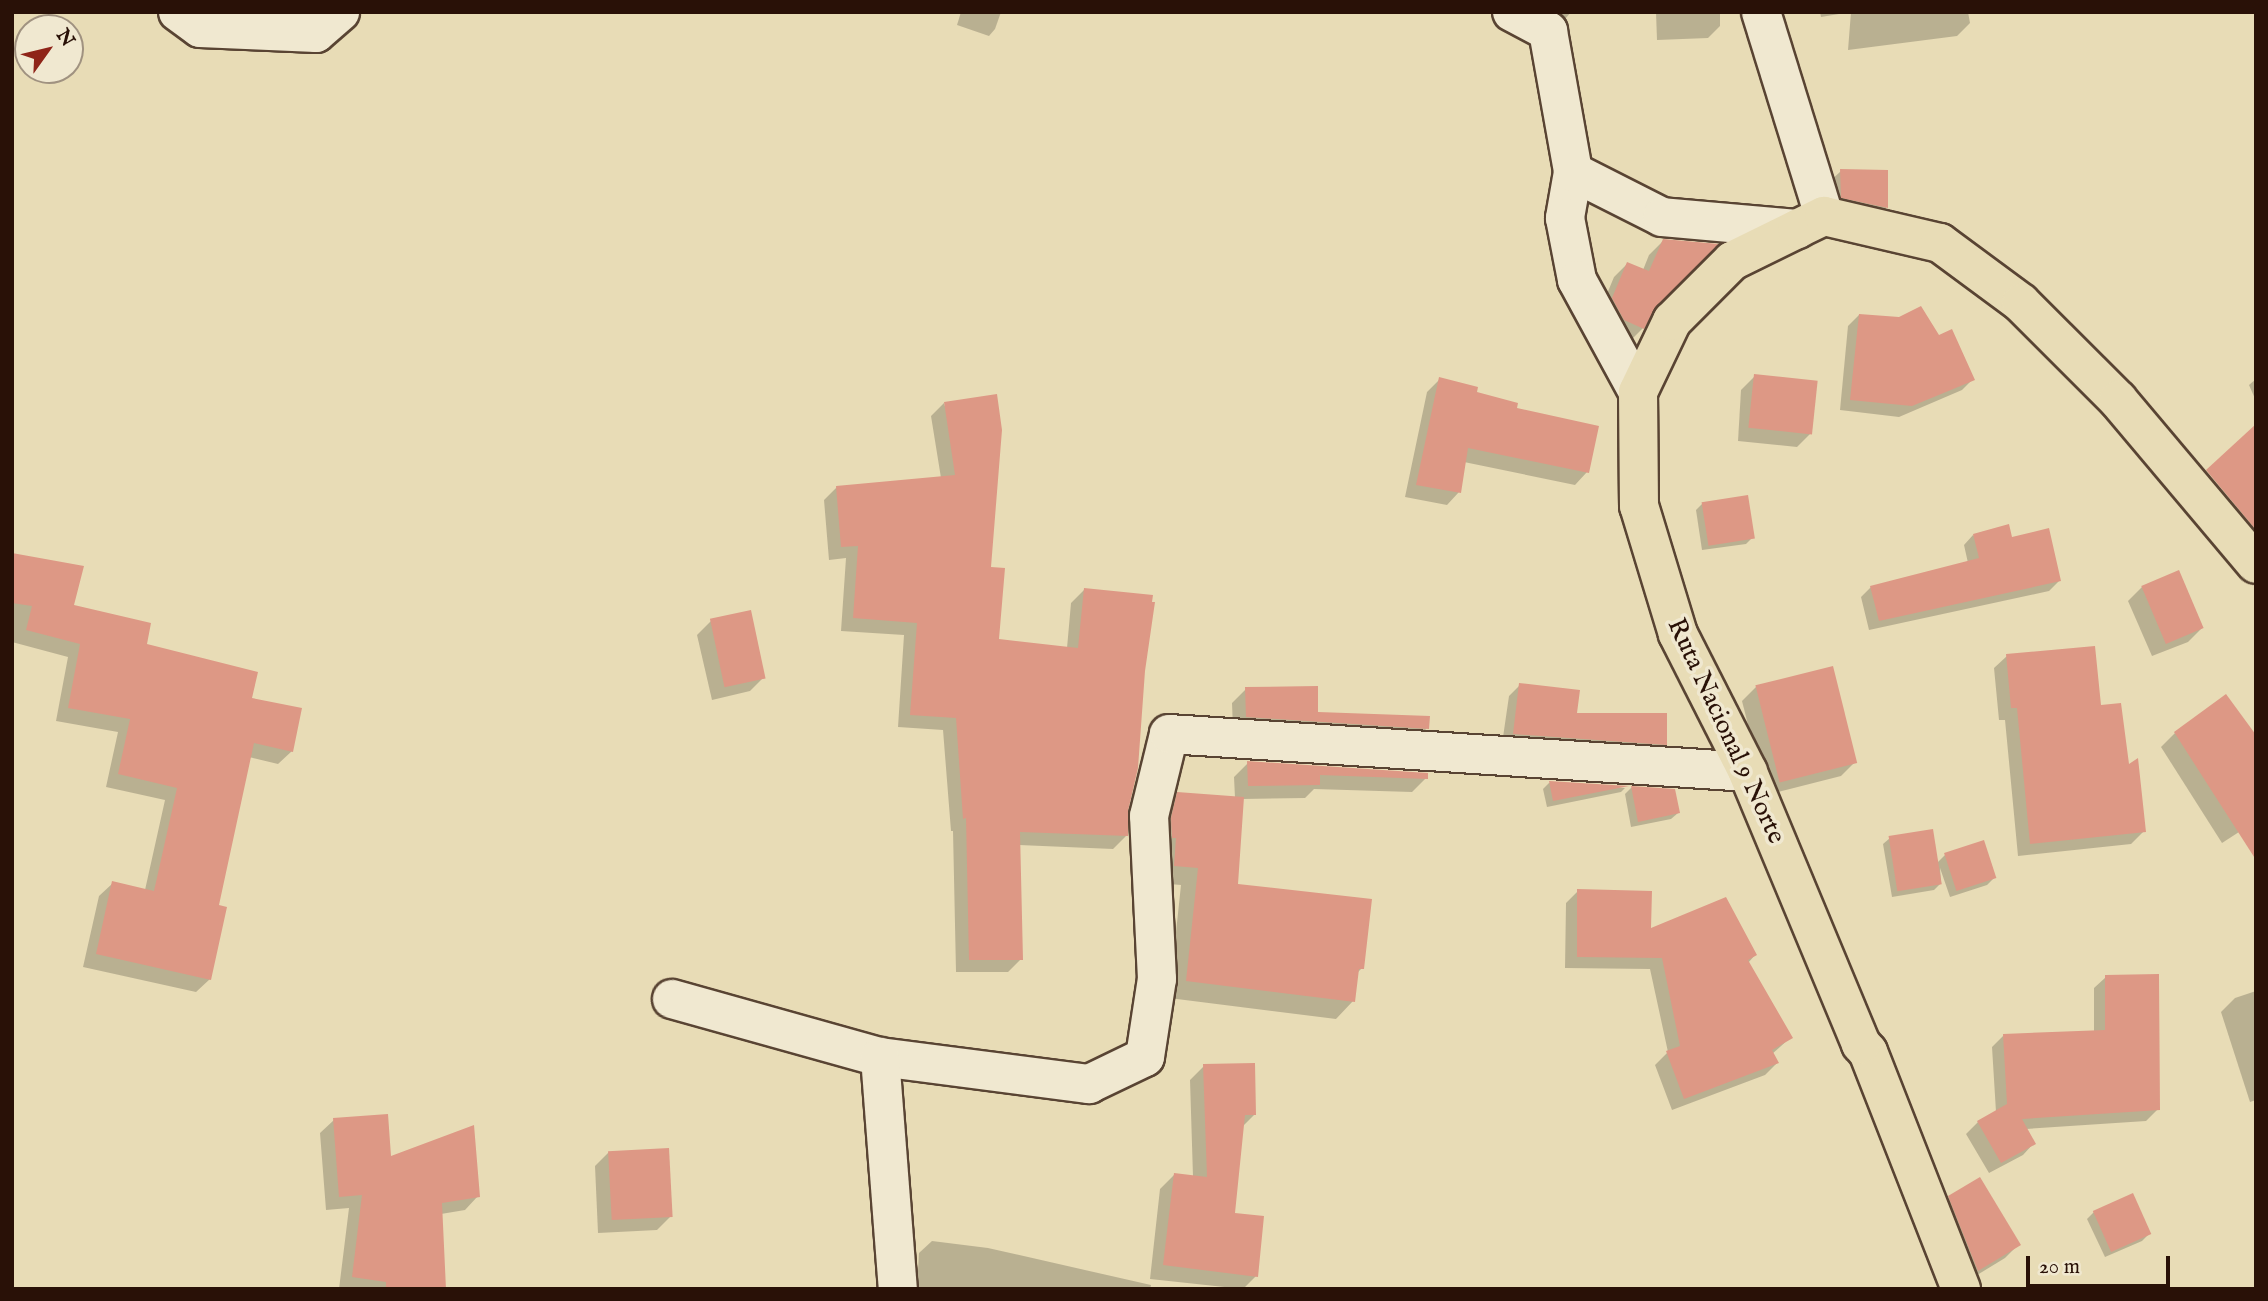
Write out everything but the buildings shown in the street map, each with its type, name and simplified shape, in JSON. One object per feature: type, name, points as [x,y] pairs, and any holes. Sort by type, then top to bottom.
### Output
[{"type":"main road","name":"Ruta Nacional 9 Norte","points":[[1811,223],[1732,261],[1672,321],[1638,392],[1639,506],[1678,635],[1748,772],[1861,1044],[1868,1052],[1961,1289]]},
{"type":"main road","points":[[1811,223],[1940,243],[2021,303],[2118,401],[2256,564]]},
{"type":"street","points":[[178,12],[200,28],[316,33],[340,12]]},
{"type":"street","points":[[1512,12],[1548,31],[1573,172],[1565,218],[1577,280],[1638,392]]},
{"type":"street","points":[[1573,172],[1662,217],[1811,223],[1761,12]]},
{"type":"street","points":[[672,999],[880,1057],[1089,1084],[1145,1057],[1157,979],[1150,816],[1168,734],[1748,772]]},
{"type":"street","points":[[880,1057],[898,1289]]}]
